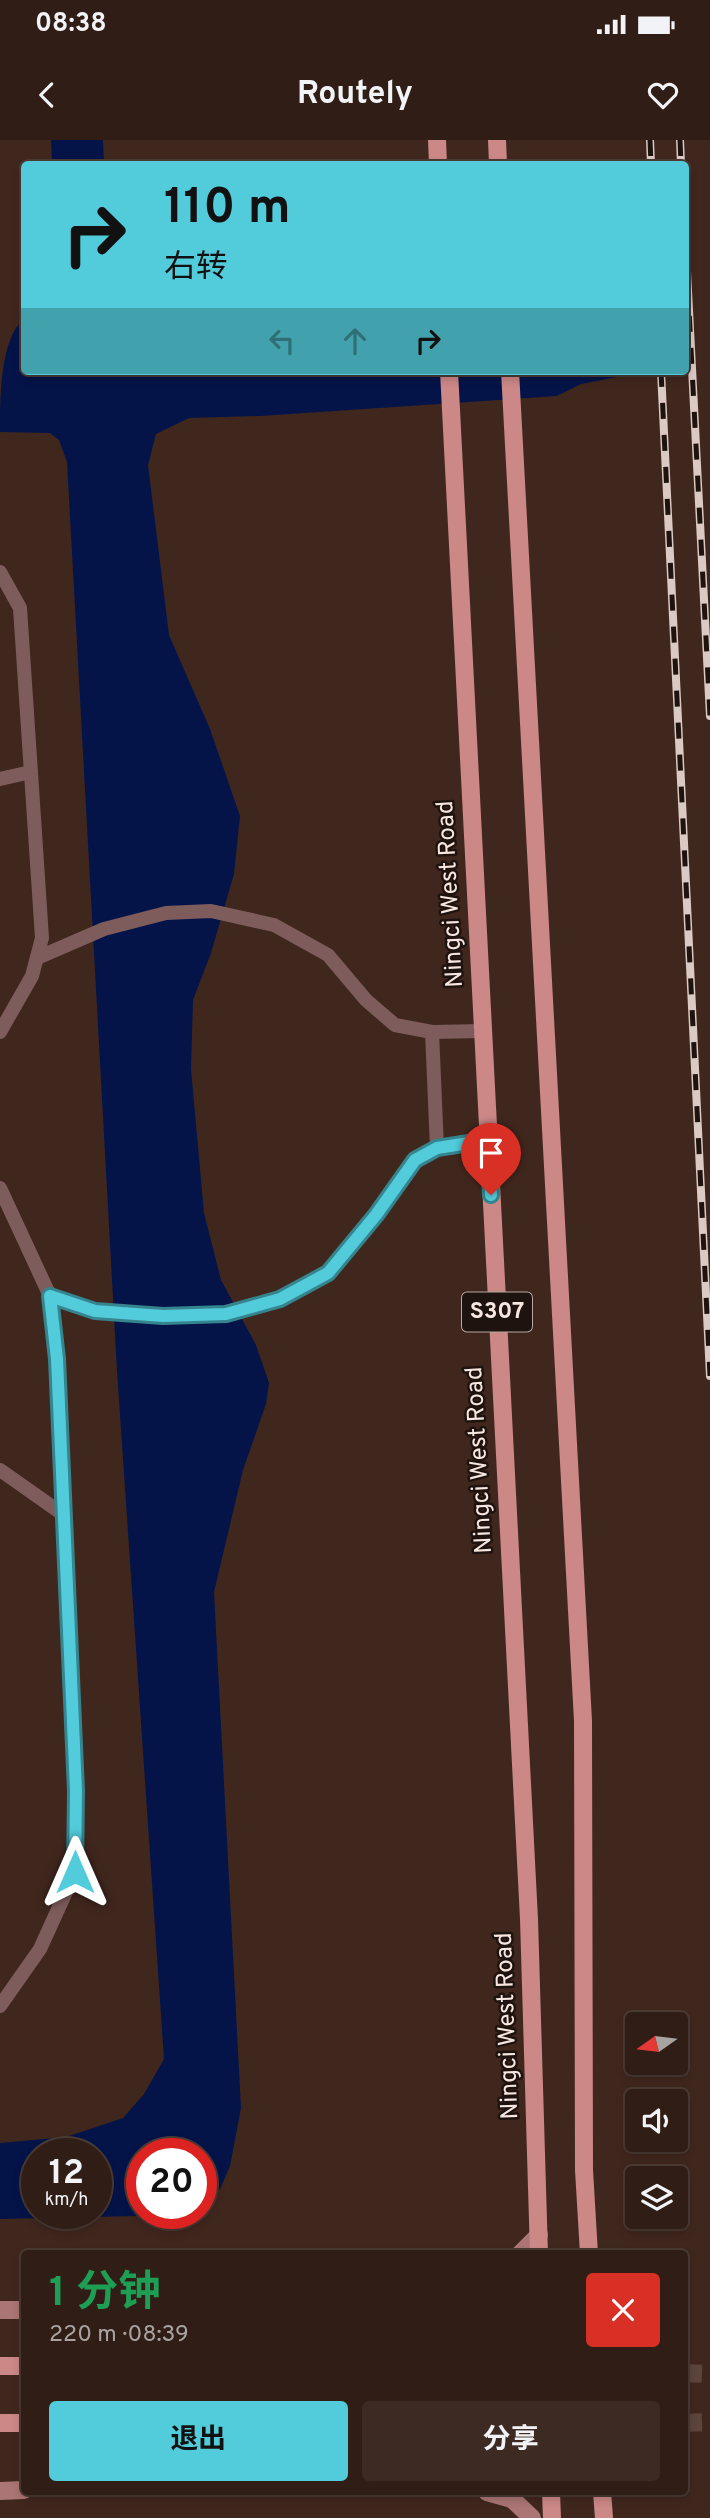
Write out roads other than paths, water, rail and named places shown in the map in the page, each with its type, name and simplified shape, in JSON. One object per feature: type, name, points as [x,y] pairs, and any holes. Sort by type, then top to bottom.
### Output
[{"type":"main road","points":[[437,140],[438,161]]},
{"type":"main road","points":[[497,140],[498,161]]},
{"type":"main road","name":"Ningci West Road","points":[[449,375],[529,1919],[539,2250]]},
{"type":"main road","name":"S307","points":[[509,375],[583,1721],[584,2170],[589,2250]]},
{"type":"main road","points":[[524,2250],[538,2235]]},
{"type":"main road","points":[[0,2310],[21,2310]]},
{"type":"main road","points":[[0,2366],[21,2366]]},
{"type":"main road","points":[[0,2423],[21,2423]]},
{"type":"main road","points":[[0,2491],[21,2490]]},
{"type":"main road","points":[[498,2495],[512,2499],[532,2518]]},
{"type":"main road","points":[[551,2495],[552,2518]]},
{"type":"main road","points":[[602,2495],[604,2518]]},
{"type":"lane","points":[[0,572],[20,608],[42,938],[32,976],[0,1032]]},
{"type":"lane","points":[[0,779],[31,772]]},
{"type":"lane","points":[[37,958],[104,929],[166,913],[211,911],[274,925],[328,956],[366,1000],[395,1026],[432,1032],[483,1031]]},
{"type":"lane","points":[[432,1032],[437,1148]]},
{"type":"lane","points":[[50,1296],[95,1311],[163,1316],[226,1314],[280,1299],[328,1273],[376,1215],[415,1160],[437,1148],[488,1140]]},
{"type":"lane","points":[[0,1188],[50,1296],[57,1359],[76,1791],[75,1872],[40,1949],[0,2006]]},
{"type":"lane","points":[[0,1470],[64,1515]]},
{"type":"tunnel","points":[[688,2373],[710,2374]]},
{"type":"tunnel","points":[[688,2423],[710,2422]]},
{"type":"railway","points":[[650,140],[651,161]]},
{"type":"railway","points":[[680,140],[681,161]]},
{"type":"railway","points":[[689,310],[710,716]]},
{"type":"railway","points":[[661,375],[710,1376]]}]
